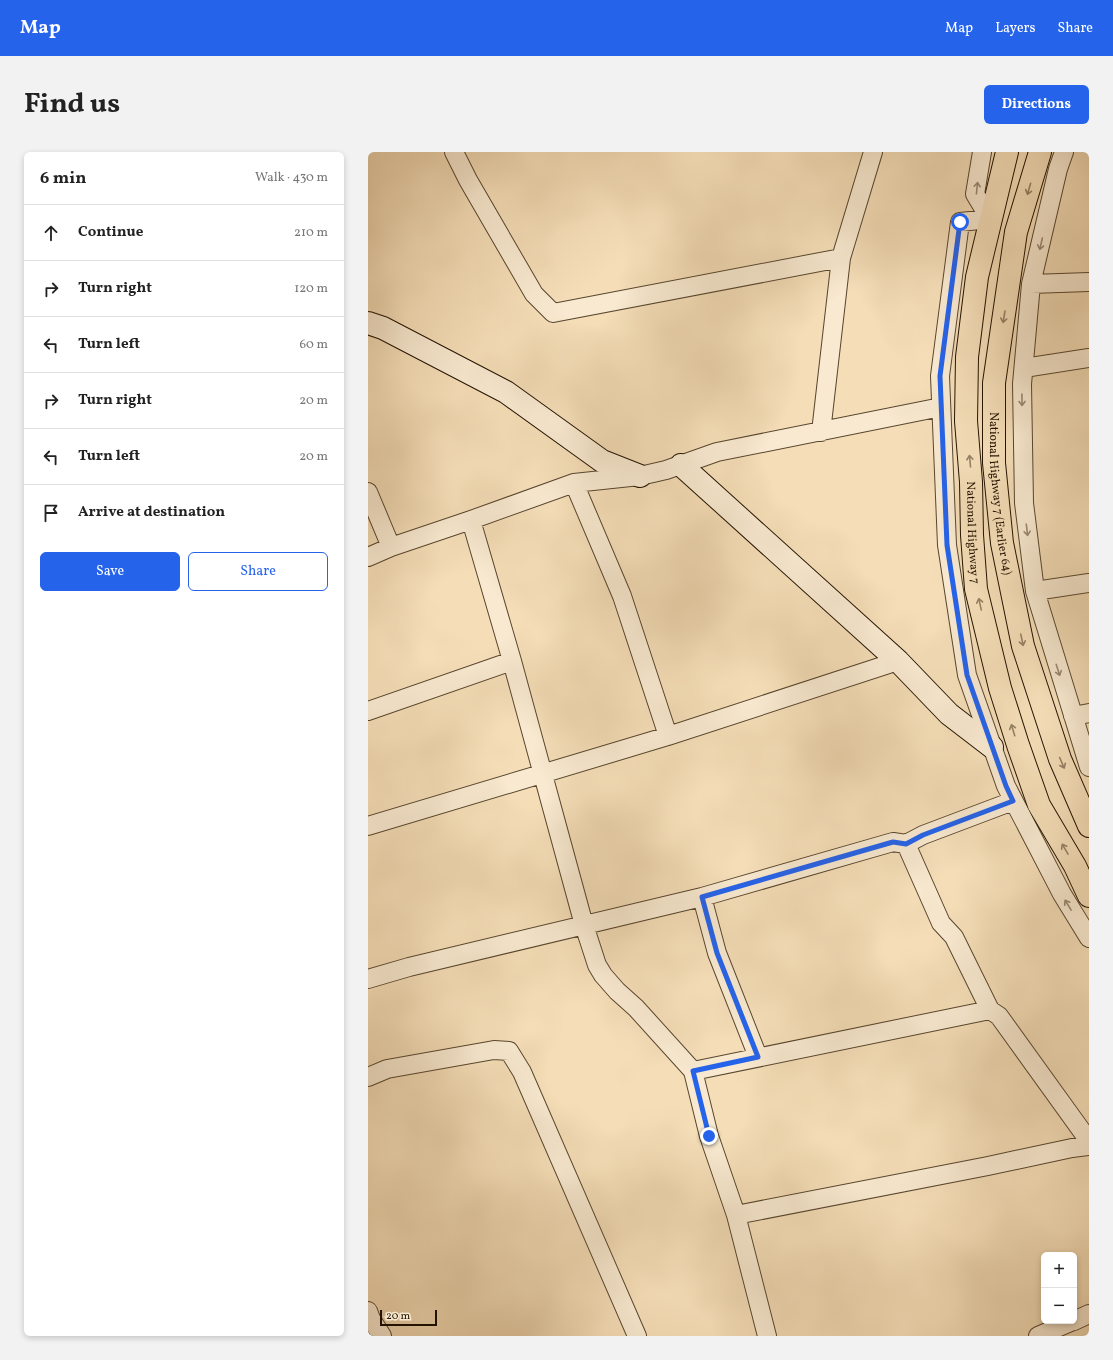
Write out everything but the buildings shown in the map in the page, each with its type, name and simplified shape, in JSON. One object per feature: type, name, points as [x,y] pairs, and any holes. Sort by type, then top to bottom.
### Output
[{"type":"highway","name":"National Highway 7","points":[[1006,152],[978,277],[967,357],[966,421],[971,482],[972,535],[976,589],[1000,688],[1039,805],[1075,866],[1089,896]]},
{"type":"highway","name":"National Highway 7 (Earlier 64)","points":[[1040,152],[1016,232],[994,383],[994,463],[1002,543],[1023,646],[1060,759],[1089,826]]},
{"type":"street","points":[[454,152],[468,180],[534,294],[553,313],[841,258]]},
{"type":"street","points":[[821,432],[841,258],[873,152]]},
{"type":"street","points":[[982,152],[975,194],[990,219],[960,222],[940,376],[947,545],[967,675],[1006,786],[1062,894],[1089,938]]},
{"type":"street","points":[[1064,152],[1058,169],[1032,284],[1022,384],[1024,503],[1034,591],[1081,714],[1089,767]]},
{"type":"street","points":[[1032,284],[1089,282]]},
{"type":"street","points":[[368,324],[383,328],[506,392],[602,461],[640,476]]},
{"type":"street","points":[[1024,368],[1089,358]]},
{"type":"street","points":[[368,557],[391,547],[574,483],[640,476],[681,465],[717,452],[941,407]]},
{"type":"street","points":[[681,465],[898,662],[949,714],[992,747]]},
{"type":"street","points":[[574,483],[622,596],[668,736]]},
{"type":"street","points":[[368,492],[391,547]]},
{"type":"street","points":[[471,520],[543,773],[584,925],[597,965],[602,975],[636,1008],[693,1071],[709,1136],[736,1215],[767,1336]]},
{"type":"street","points":[[1034,591],[1089,583]]},
{"type":"street","points":[[368,711],[512,662]]},
{"type":"street","points":[[368,826],[668,736],[898,662]]},
{"type":"street","points":[[368,979],[409,967],[702,897],[893,842],[906,844],[923,835],[1013,801]]},
{"type":"street","points":[[906,844],[941,923],[954,937],[990,1010],[999,1016],[1089,1141]]},
{"type":"street","points":[[702,897],[717,953],[758,1057]]},
{"type":"street","points":[[693,1071],[990,1010]]},
{"type":"street","points":[[368,1077],[387,1069],[494,1050],[509,1051],[522,1072],[637,1336]]},
{"type":"street","points":[[736,1215],[988,1166],[1072,1148],[1089,1146]]},
{"type":"street","points":[[1077,1320],[1089,1314]]},
{"type":"street","points":[[369,1318],[382,1336]]},
{"type":"street","points":[[1038,1336],[1067,1324]]},
{"type":"route","points":[[709,1136],[693,1071],[758,1057],[717,953],[702,897],[893,842],[906,844],[923,835],[1013,801],[1006,786],[967,675],[947,545],[940,376],[960,222]]}]
